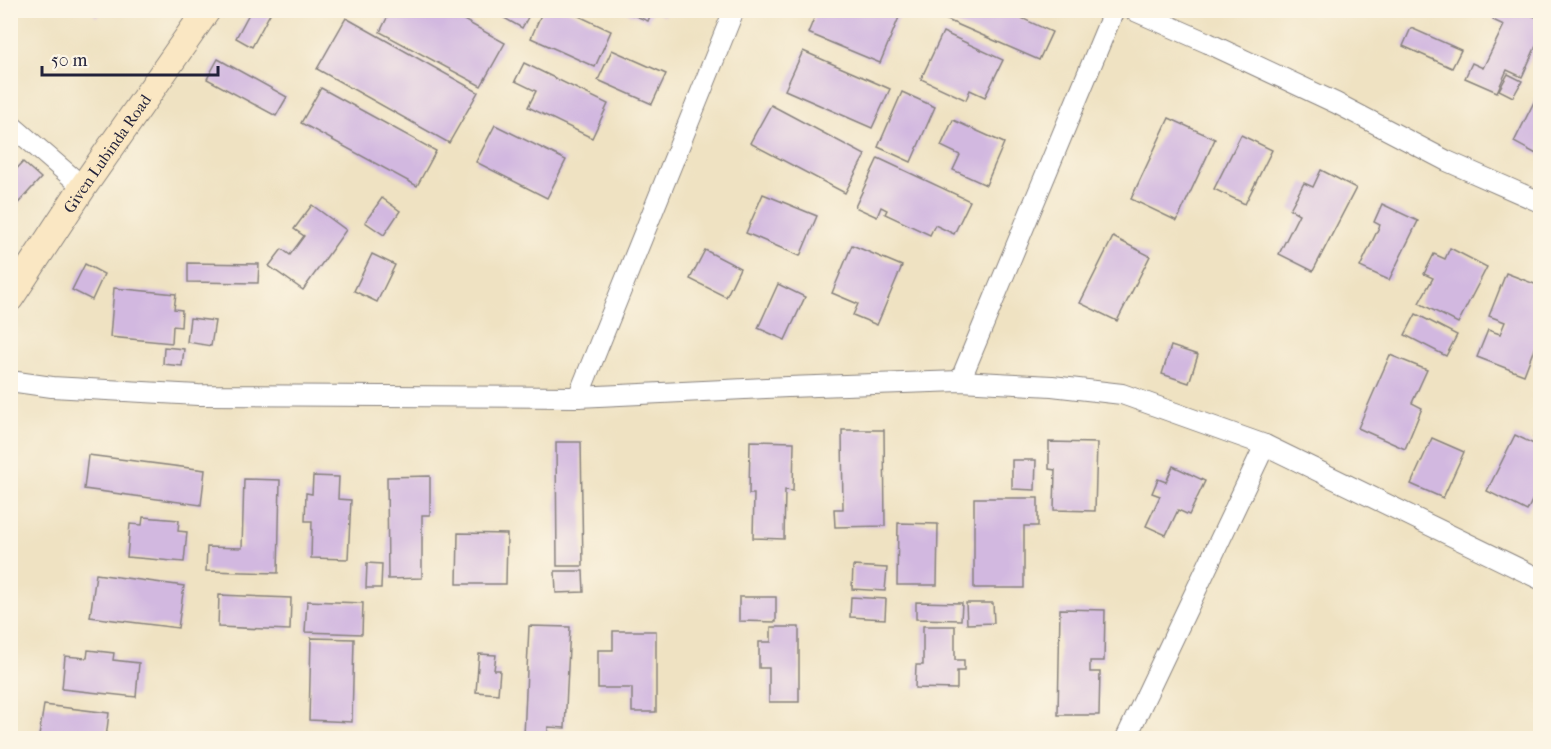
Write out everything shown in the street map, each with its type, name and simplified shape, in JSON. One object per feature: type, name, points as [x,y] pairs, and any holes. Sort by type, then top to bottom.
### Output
[{"type":"street","name":"Given Lubinda Road","points":[[10,298],[83,187],[207,10]]},
{"type":"street","points":[[578,397],[734,10]]},
{"type":"street","points":[[960,381],[1114,10]]},
{"type":"street","points":[[1133,10],[1208,42],[1336,103],[1447,161],[1540,202]]},
{"type":"street","points":[[10,124],[83,187]]},
{"type":"street","points":[[10,381],[52,387],[198,395],[578,397],[960,381],[1052,386],[1122,394],[1266,446],[1540,579]]},
{"type":"street","points":[[1126,738],[1266,446]]},
{"type":"building","points":[[92,10],[105,10],[96,17]]},
{"type":"building","points":[[251,10],[272,10],[252,47],[236,38]]},
{"type":"building","points":[[391,10],[446,10],[505,43],[481,86],[380,32]]},
{"type":"building","points":[[490,10],[532,10],[522,28]]},
{"type":"building","points":[[543,10],[566,10],[611,31],[595,67],[531,38]]},
{"type":"building","points":[[621,10],[666,10],[664,16],[652,11],[648,21]]},
{"type":"building","points":[[809,10],[902,10],[880,63],[808,33],[815,16],[808,13]]},
{"type":"building","points":[[949,10],[1004,10],[1052,32],[1039,60],[945,19]]},
{"type":"building","points":[[1497,10],[1521,10],[1540,19],[1540,37],[1522,77],[1507,70],[1497,92],[1465,78],[1472,63],[1483,68],[1504,25],[1493,20]]},
{"type":"building","points":[[346,18],[478,92],[449,143],[317,69]]},
{"type":"building","points":[[1411,28],[1461,50],[1452,68],[1403,46]]},
{"type":"building","points":[[943,32],[1003,60],[985,97],[970,90],[966,100],[921,79]]},
{"type":"building","points":[[612,50],[666,74],[652,104],[598,80]]},
{"type":"building","points":[[803,51],[890,89],[872,128],[785,90]]},
{"type":"building","points":[[218,59],[287,97],[276,116],[207,79]]},
{"type":"building","points":[[524,63],[608,104],[592,138],[528,107],[536,91],[515,81]]},
{"type":"building","points":[[1508,74],[1522,81],[1513,97],[1499,90]]},
{"type":"building","points":[[321,88],[436,151],[417,186],[301,123]]},
{"type":"building","points":[[1540,90],[1540,156],[1514,142]]},
{"type":"building","points":[[902,92],[935,107],[911,162],[878,147]]},
{"type":"building","points":[[771,105],[865,155],[845,193],[750,143]]},
{"type":"building","points":[[1169,118],[1215,139],[1177,221],[1131,199]]},
{"type":"building","points":[[953,120],[1004,143],[986,185],[953,170],[960,155],[941,146]]},
{"type":"building","points":[[495,125],[566,160],[547,198],[476,162]]},
{"type":"building","points":[[1241,135],[1272,150],[1245,204],[1214,189]]},
{"type":"building","points":[[878,158],[970,201],[954,234],[935,225],[930,235],[885,214],[887,210],[881,207],[877,217],[855,207]]},
{"type":"building","points":[[23,162],[41,178],[10,212],[10,176]]},
{"type":"building","points":[[1321,170],[1356,188],[1313,271],[1279,254],[1299,214],[1290,209],[1304,183],[1313,187]]},
{"type":"building","points":[[763,194],[817,216],[800,256],[746,233]]},
{"type":"building","points":[[382,198],[400,211],[384,235],[365,222]]},
{"type":"building","points":[[1382,204],[1418,221],[1389,280],[1360,267],[1380,225],[1374,222]]},
{"type":"building","points":[[312,205],[346,230],[303,290],[269,266],[282,249],[290,255],[304,236],[294,229]]},
{"type":"building","points":[[1113,237],[1150,256],[1117,321],[1080,303]]},
{"type":"building","points":[[852,245],[902,266],[877,325],[853,315],[858,304],[832,293]]},
{"type":"building","points":[[1450,248],[1487,267],[1458,323],[1419,303],[1433,278],[1424,274],[1434,254],[1445,259]]},
{"type":"building","points":[[705,250],[740,268],[726,297],[690,279]]},
{"type":"building","points":[[372,254],[395,265],[377,302],[354,291]]},
{"type":"building","points":[[188,263],[259,264],[258,283],[188,282]]},
{"type":"building","points":[[85,264],[104,274],[92,300],[72,290]]},
{"type":"building","points":[[1506,273],[1540,286],[1540,333],[1524,375],[1477,357],[1488,330],[1500,334],[1505,322],[1489,316]]},
{"type":"building","points":[[778,284],[805,297],[785,340],[758,328]]},
{"type":"building","points":[[114,288],[176,294],[174,309],[182,310],[181,327],[173,326],[172,343],[110,337]]},
{"type":"building","points":[[1416,314],[1457,335],[1446,356],[1405,335]]},
{"type":"building","points":[[190,318],[215,321],[211,346],[187,342]]},
{"type":"building","points":[[1171,346],[1198,355],[1189,383],[1162,374]]},
{"type":"building","points":[[164,347],[184,349],[182,366],[163,364]]},
{"type":"building","points":[[1390,355],[1427,370],[1412,403],[1422,408],[1405,449],[1358,428]]},
{"type":"building","points":[[1540,422],[1540,440],[1533,437]]},
{"type":"building","points":[[842,430],[884,430],[885,526],[835,527],[834,509],[843,509]]},
{"type":"building","points":[[1515,435],[1540,447],[1540,484],[1527,511],[1487,491]]},
{"type":"building","points":[[1432,438],[1464,452],[1443,498],[1411,484]]},
{"type":"building","points":[[750,441],[794,442],[793,491],[785,490],[784,539],[753,538],[754,494],[749,494]]},
{"type":"building","points":[[556,442],[581,442],[583,566],[557,566]]},
{"type":"building","points":[[1049,442],[1097,443],[1095,511],[1054,510],[1055,470],[1049,469]]},
{"type":"building","points":[[88,455],[205,470],[201,505],[84,489]]},
{"type":"building","points":[[1012,460],[1036,460],[1035,490],[1012,489]]},
{"type":"building","points":[[1173,466],[1205,481],[1189,515],[1178,510],[1166,535],[1146,526],[1160,496],[1152,493],[1158,479],[1166,482]]},
{"type":"building","points":[[313,476],[339,477],[338,499],[351,500],[348,559],[311,558],[312,521],[305,521],[306,493],[312,494]]},
{"type":"building","points":[[430,476],[430,515],[422,515],[422,578],[388,579],[387,477]]},
{"type":"building","points":[[244,479],[280,480],[278,573],[206,571],[207,547],[242,548]]},
{"type":"building","points":[[974,498],[1038,498],[1038,526],[1024,526],[1024,588],[974,588]]},
{"type":"building","points":[[143,517],[179,520],[178,531],[187,532],[184,562],[127,557],[130,524],[142,525]]},
{"type":"building","points":[[898,523],[938,524],[937,585],[897,585]]},
{"type":"building","points":[[458,533],[507,534],[506,584],[457,584]]},
{"type":"building","points":[[367,563],[382,564],[381,588],[366,588]]},
{"type":"building","points":[[853,566],[887,568],[885,591],[852,589]]},
{"type":"building","points":[[555,571],[583,571],[584,592],[556,593]]},
{"type":"building","points":[[96,574],[184,586],[178,628],[90,617]]},
{"type":"building","points":[[219,595],[291,598],[290,630],[218,627]]},
{"type":"building","points":[[739,597],[776,597],[776,622],[739,621]]},
{"type":"building","points":[[851,597],[886,599],[885,619],[850,617]]},
{"type":"building","points":[[307,601],[363,603],[362,634],[305,632]]},
{"type":"building","points":[[916,602],[962,603],[961,620],[916,619]]},
{"type":"building","points":[[966,603],[993,603],[994,623],[967,624]]},
{"type":"building","points":[[1060,609],[1105,610],[1104,661],[1090,661],[1090,672],[1100,672],[1099,715],[1058,715]]},
{"type":"building","points":[[529,626],[570,627],[565,728],[548,727],[548,736],[524,736]]},
{"type":"building","points":[[923,626],[955,626],[955,660],[964,660],[964,671],[957,671],[957,689],[915,688],[916,665],[923,665]]},
{"type":"building","points":[[771,627],[799,627],[799,702],[769,702],[769,668],[759,668],[759,642],[771,642]]},
{"type":"building","points":[[613,631],[656,631],[656,712],[632,712],[632,688],[598,688],[598,650],[613,650]]},
{"type":"building","points":[[311,638],[354,639],[352,722],[309,720]]},
{"type":"building","points":[[88,650],[114,653],[113,660],[139,663],[136,697],[62,689],[65,656],[87,658]]},
{"type":"building","points":[[479,654],[496,655],[494,670],[500,670],[498,694],[476,692]]},
{"type":"building","points":[[44,705],[109,713],[106,738],[39,736]]}]
